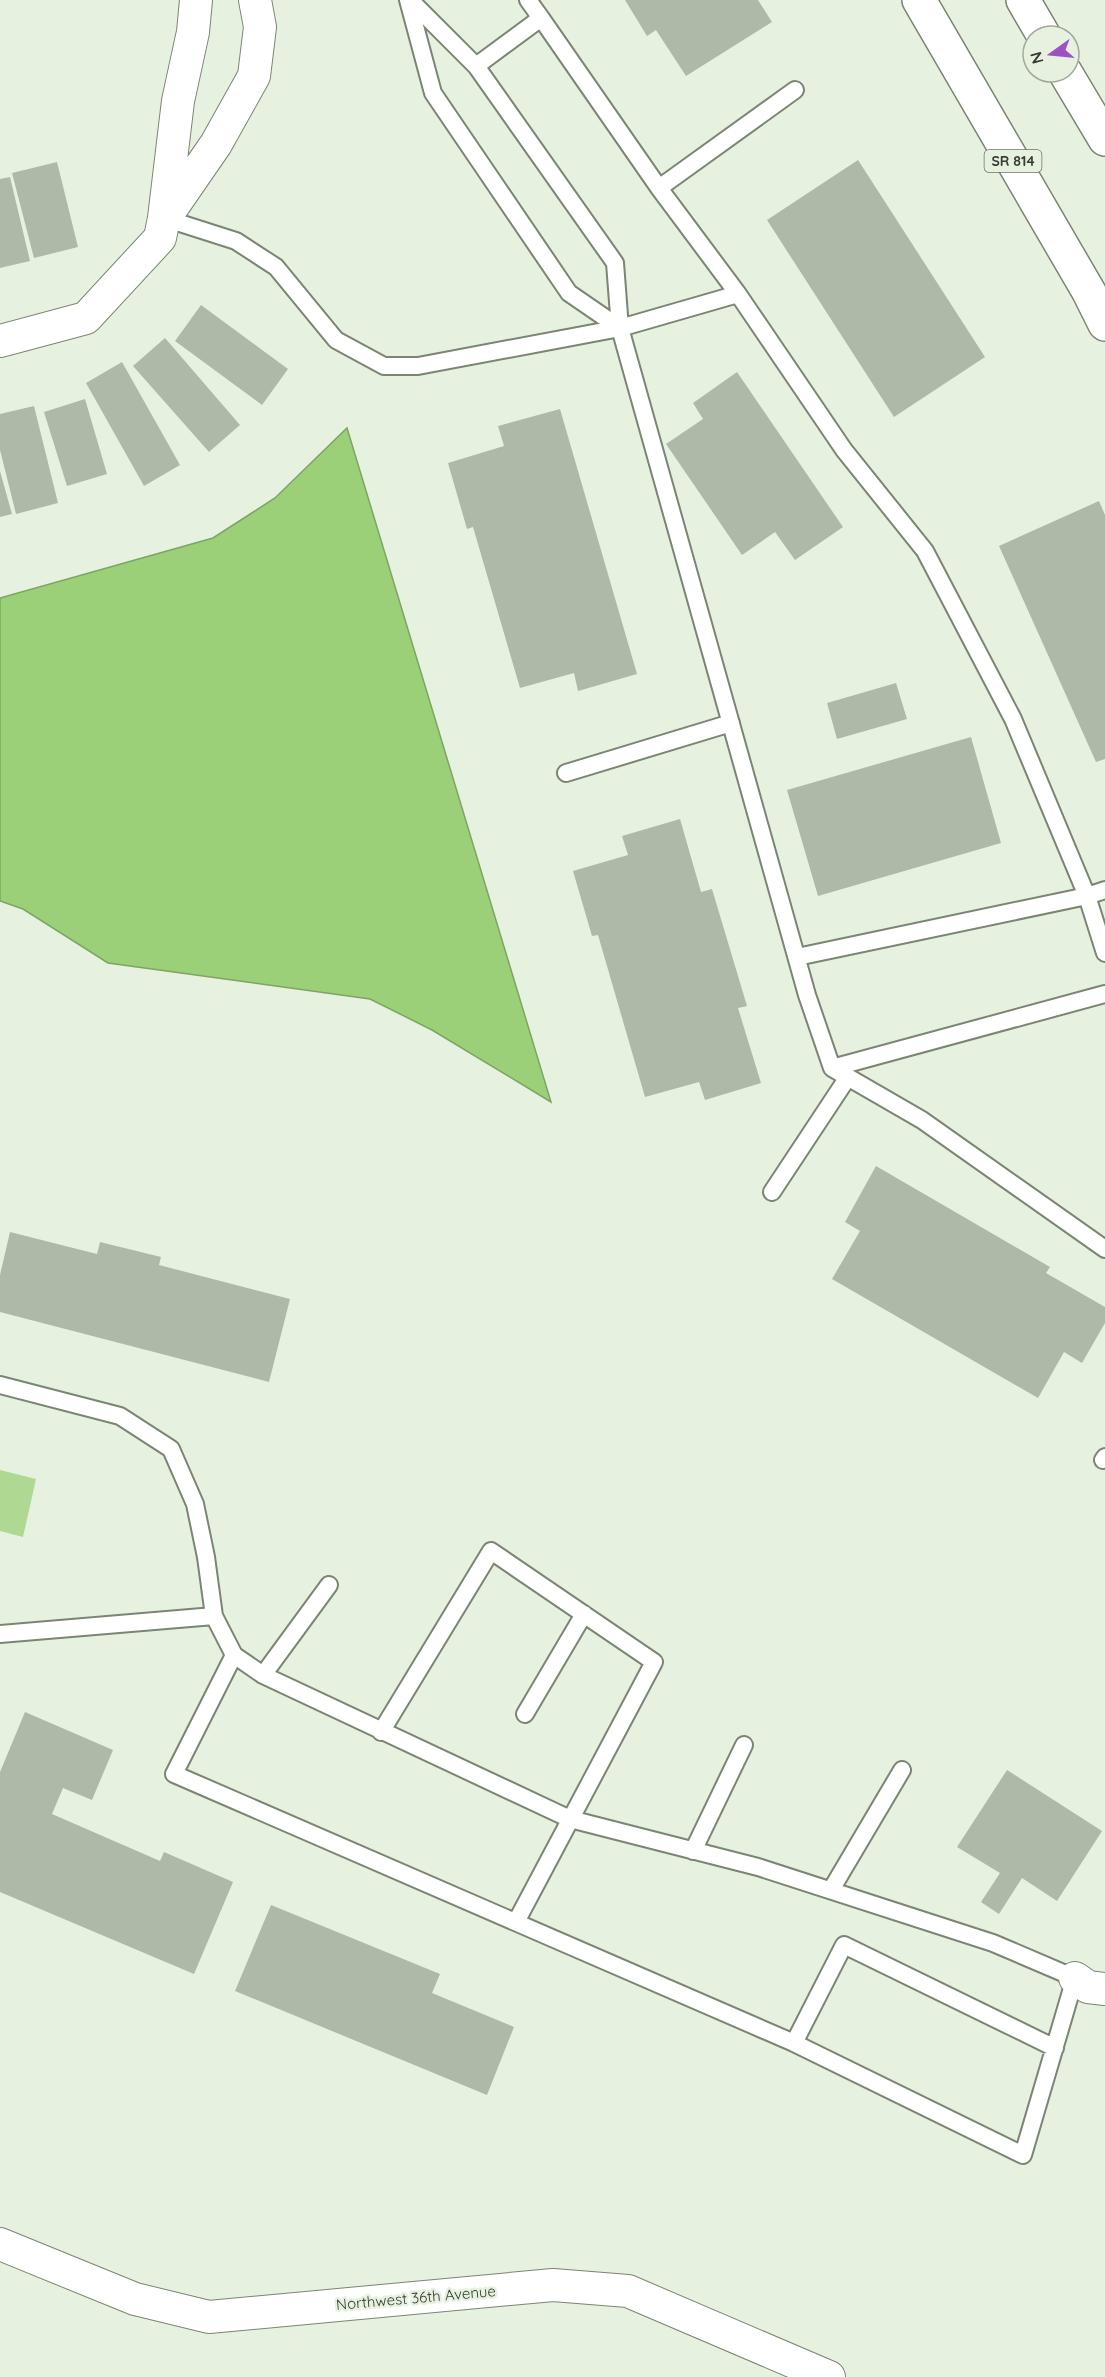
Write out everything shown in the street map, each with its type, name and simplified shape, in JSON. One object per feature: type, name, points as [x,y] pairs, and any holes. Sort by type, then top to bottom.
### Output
[{"type":"main road","name":"SR 814","points":[[919,0],[1089,291],[1105,324]]},
{"type":"main road","points":[[1023,0],[1037,24]]},
{"type":"main road","points":[[1072,84],[1105,139]]},
{"type":"street","points":[[0,341],[86,318],[160,238],[178,101],[193,32],[196,0]]},
{"type":"street","points":[[164,218],[216,144],[254,76],[260,27],[255,0]]},
{"type":"street","points":[[1075,1978],[1105,1970]]},
{"type":"street","points":[[1075,1978],[1088,1987],[1105,1989]]},
{"type":"street","name":"Northwest 36th Avenue","points":[[0,2244],[135,2300],[209,2318],[553,2285],[628,2292],[829,2377]]},
{"type":"lane","points":[[409,0],[433,93],[569,293],[620,328]]},
{"type":"lane","points":[[409,0],[476,66],[615,263],[620,328],[807,995],[832,1068],[922,1120],[1105,1249]]},
{"type":"lane","points":[[528,0],[659,188],[738,294],[844,450],[925,551],[1013,719],[1087,896],[1105,953]]},
{"type":"lane","points":[[476,66],[541,18]]},
{"type":"lane","points":[[659,188],[795,90]]},
{"type":"lane","points":[[164,218],[236,241],[276,267],[336,340],[384,366],[418,366],[620,328],[738,294]]},
{"type":"lane","points":[[566,773],[731,723]]},
{"type":"lane","points":[[797,957],[1087,896],[1105,890]]},
{"type":"lane","points":[[832,1068],[1105,994]]},
{"type":"lane","points":[[772,1192],[848,1077]]},
{"type":"lane","points":[[0,1385],[120,1416],[171,1449],[195,1504],[206,1557],[214,1616],[234,1655],[263,1675],[570,1819],[759,1867],[993,1943],[1075,1978],[1023,2155],[794,2043],[174,1773],[234,1655]]},
{"type":"lane","points":[[381,1732],[491,1551],[654,1662],[516,1922]]},
{"type":"lane","points":[[263,1675],[329,1585]]},
{"type":"lane","points":[[525,1714],[584,1614]]},
{"type":"lane","points":[[0,1634],[214,1616]]},
{"type":"lane","points":[[693,1851],[744,1745]]},
{"type":"lane","points":[[831,1890],[902,1770]]},
{"type":"lane","points":[[794,2043],[844,1945],[1054,2048]]},
{"type":"shaded area","points":[[347,428],[551,1102],[432,1030],[370,999],[108,963],[23,909],[0,901],[0,598],[213,538],[275,498]]},
{"type":"shaded area","points":[[0,1470],[36,1479],[23,1537],[0,1531]]},
{"type":"building","points":[[625,0],[758,0],[772,22],[686,76],[656,30],[647,36]]},
{"type":"building","points":[[858,160],[985,357],[894,417],[767,220]]},
{"type":"building","points":[[57,162],[78,247],[34,258],[12,173]]},
{"type":"building","points":[[10,177],[30,261],[0,268],[0,179]]},
{"type":"building","points":[[201,305],[288,369],[262,405],[175,341]]},
{"type":"building","points":[[165,338],[240,425],[209,452],[133,366]]},
{"type":"building","points":[[122,362],[180,465],[144,486],[86,383]]},
{"type":"building","points":[[737,372],[843,527],[795,560],[775,532],[742,555],[666,444],[703,419],[693,403]]},
{"type":"building","points":[[85,399],[107,474],[67,486],[44,412]]},
{"type":"building","points":[[34,406],[58,503],[16,514],[0,450],[0,414]]},
{"type":"building","points":[[560,409],[637,674],[578,691],[574,673],[520,688],[473,527],[467,529],[448,463],[504,446],[498,426]]},
{"type":"building","points":[[0,471],[12,514],[0,517]]},
{"type":"building","points":[[1099,501],[1105,515],[1105,759],[1096,762],[999,546]]},
{"type":"building","points":[[896,683],[907,719],[837,739],[827,703]]},
{"type":"building","points":[[971,737],[1001,843],[818,896],[787,790]]},
{"type":"building","points":[[680,819],[701,892],[712,889],[747,1006],[738,1008],[761,1083],[705,1100],[699,1082],[645,1097],[598,935],[592,936],[573,871],[628,855],[622,836]]},
{"type":"building","points":[[876,1166],[1050,1267],[1046,1273],[1105,1307],[1105,1323],[1082,1363],[1064,1352],[1038,1398],[832,1279],[860,1231],[845,1222]]},
{"type":"building","points":[[10,1232],[97,1254],[100,1242],[161,1257],[159,1265],[290,1299],[269,1382],[0,1312],[0,1275]]},
{"type":"building","points":[[25,1712],[113,1750],[92,1800],[63,1788],[52,1814],[160,1861],[164,1852],[233,1882],[194,1974],[0,1892],[0,1772]]},
{"type":"building","points":[[1007,1770],[1102,1831],[1057,1901],[1022,1878],[999,1914],[981,1902],[1000,1873],[957,1847]]},
{"type":"building","points":[[271,1905],[440,1974],[432,1993],[514,2027],[487,2095],[235,1991]]}]
